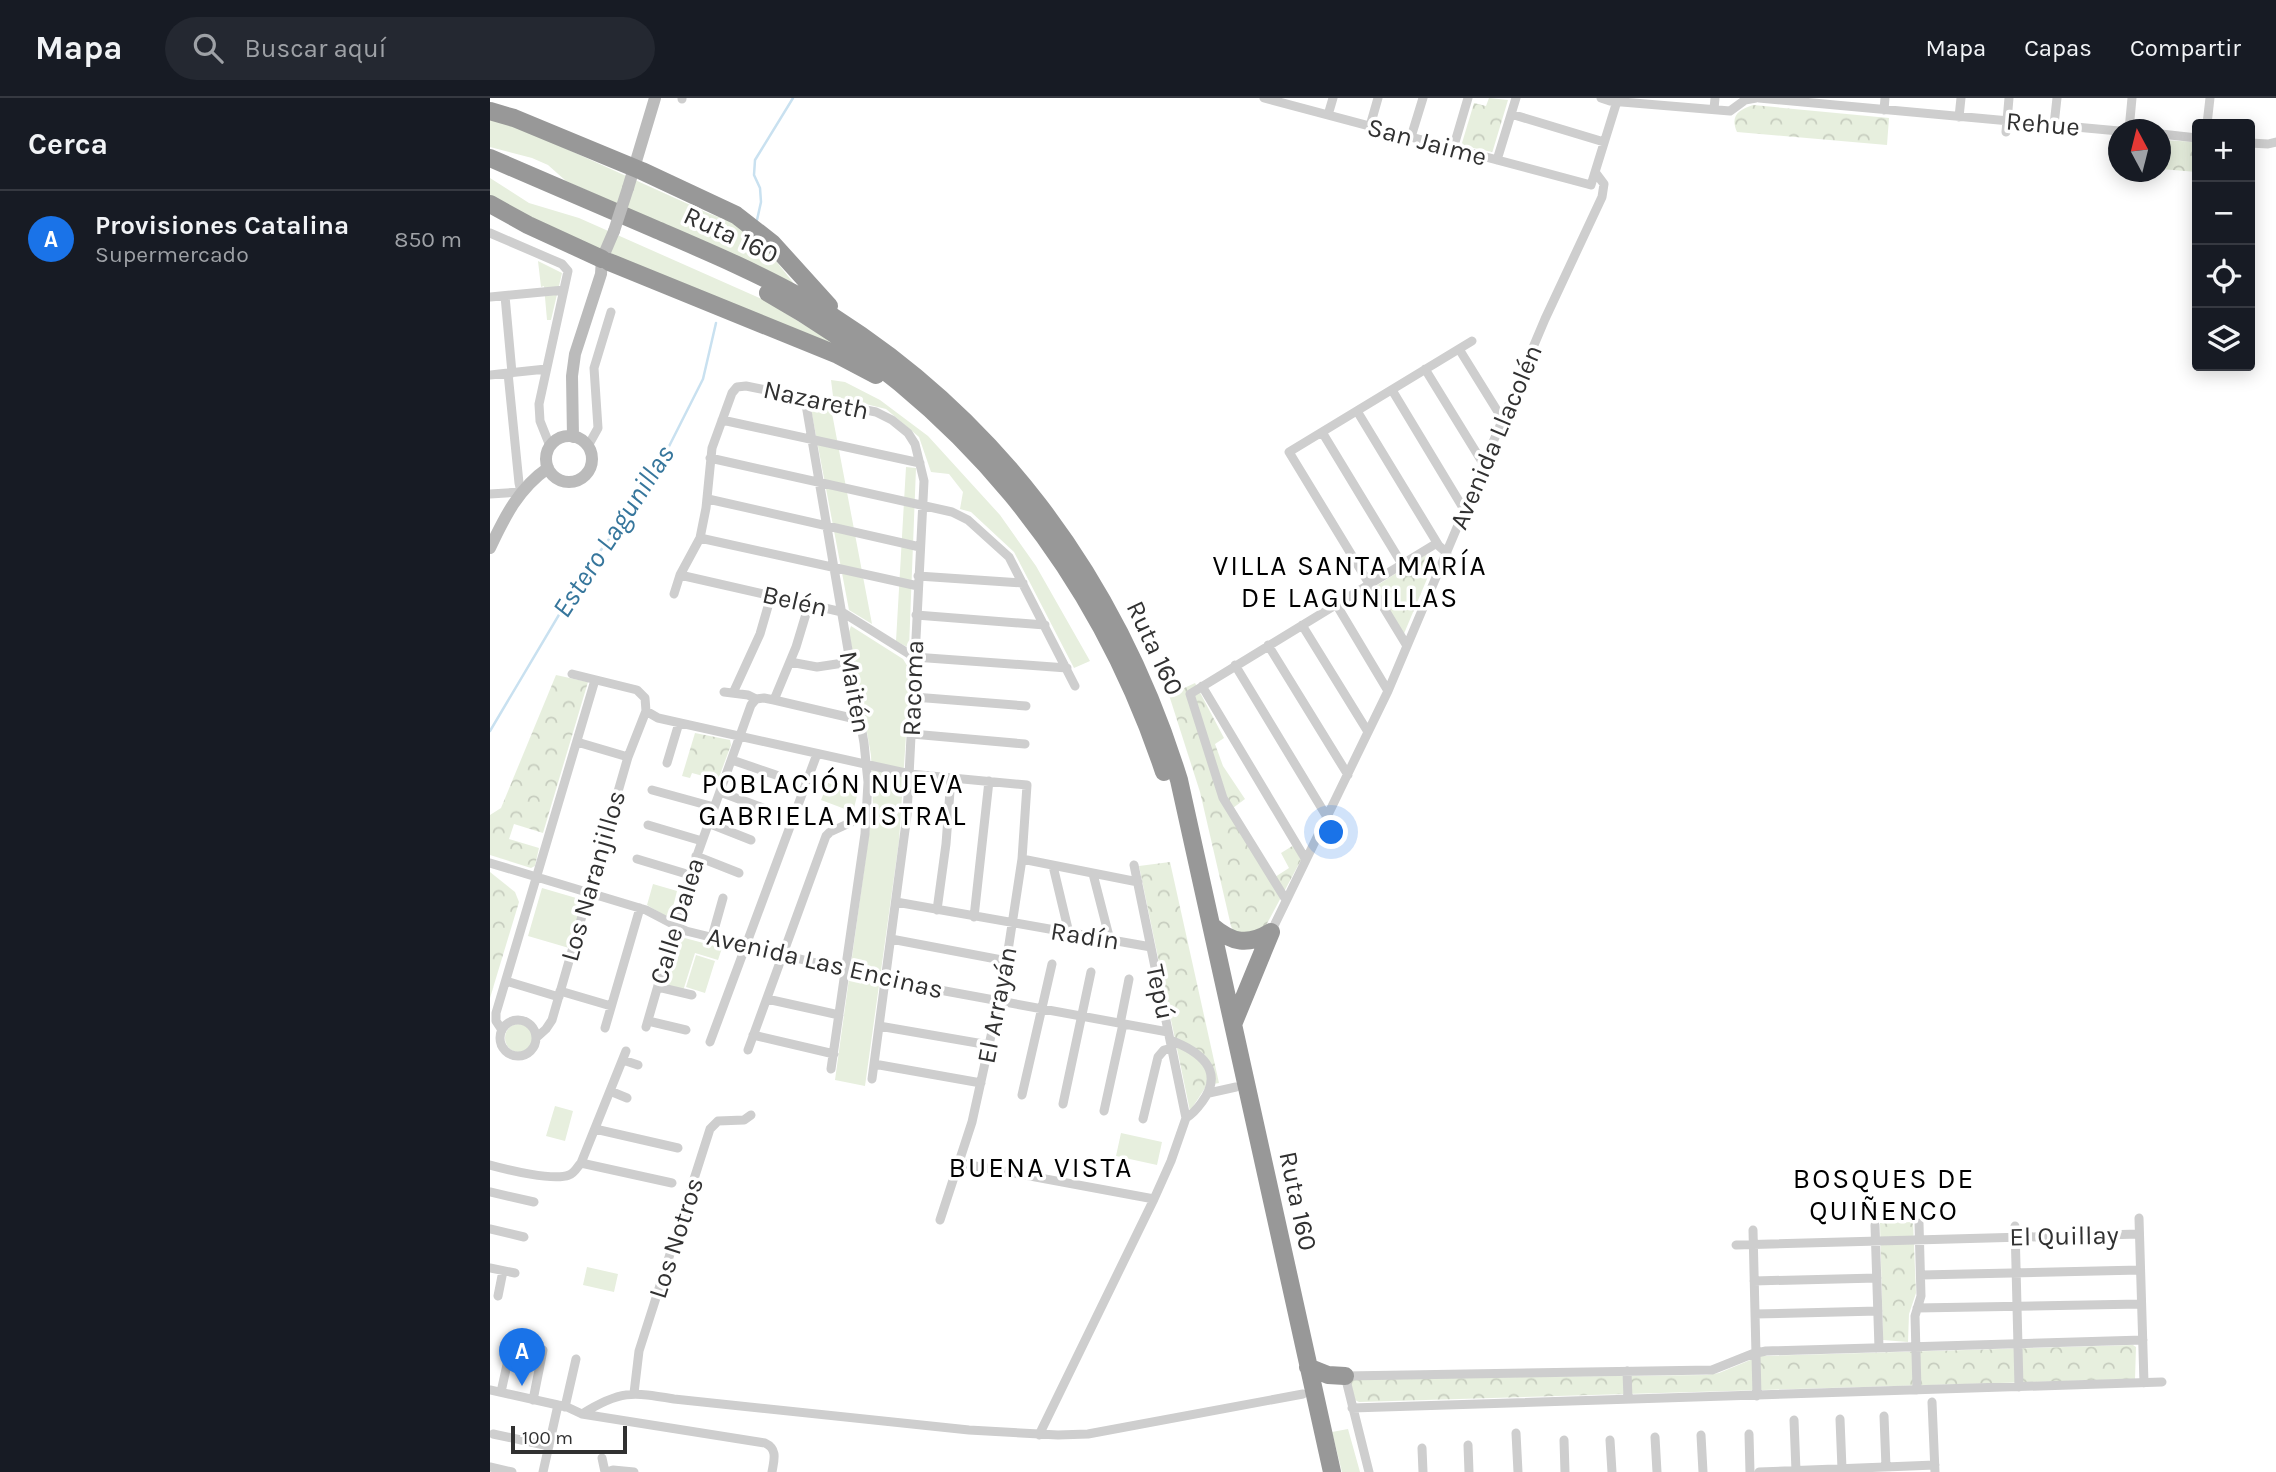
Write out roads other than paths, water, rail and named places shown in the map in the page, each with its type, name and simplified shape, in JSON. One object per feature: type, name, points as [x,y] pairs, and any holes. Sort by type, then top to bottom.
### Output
[{"type":"highway","points":[[490,111],[514,118],[634,168],[716,205],[754,227],[780,251],[820,298],[869,341]]},
{"type":"highway","name":"Ruta 160","points":[[490,158],[748,270],[804,299],[869,341],[924,384],[987,444],[1041,507],[1094,584],[1136,664],[1168,746],[1188,814],[1332,1472]]},
{"type":"highway","name":"Ruta 160","points":[[490,169],[762,290],[814,320],[871,359],[946,423],[1003,484],[1055,551],[1090,605],[1133,690],[1157,752],[1177,817],[1321,1472]]},
{"type":"highway","points":[[490,204],[604,265],[846,359],[892,385],[946,423]]},
{"type":"highway","points":[[1212,926],[1228,938],[1241,942],[1258,939],[1271,932]]},
{"type":"highway","points":[[1234,1025],[1244,994],[1271,932]]},
{"type":"highway","points":[[1308,1367],[1328,1375],[1345,1376]]},
{"type":"street","points":[[573,437],[573,366],[578,343],[655,98]]},
{"type":"street","name":"San Jaime","points":[[1264,98],[1591,186],[1595,172]]},
{"type":"street","points":[[1328,115],[1333,98]]},
{"type":"street","points":[[1370,126],[1378,98]]},
{"type":"street","points":[[1411,138],[1423,98]]},
{"type":"street","points":[[1453,149],[1468,98]]},
{"type":"street","points":[[1497,160],[1516,98]]},
{"type":"street","name":"Rehue","points":[[1601,98],[1732,111],[1745,100],[1760,98],[1810,101],[2108,130]]},
{"type":"street","points":[[1714,109],[1715,98]]},
{"type":"street","points":[[1884,110],[1885,98]]},
{"type":"street","points":[[1959,117],[1961,98]]},
{"type":"street","points":[[2006,132],[2009,98]]},
{"type":"street","points":[[2054,125],[2057,98]]},
{"type":"street","points":[[2130,119],[2132,98]]},
{"type":"street","points":[[2208,119],[2210,98]]},
{"type":"street","points":[[1595,172],[1618,100]]},
{"type":"street","points":[[1511,114],[1604,142]]},
{"type":"street","points":[[2171,135],[2192,137]]},
{"type":"street","points":[[2255,144],[2274,146]]},
{"type":"street","name":"Avenida Llacolén","points":[[1271,932],[1388,691],[1545,319],[1604,193],[1602,180],[1595,172]]},
{"type":"street","points":[[490,233],[567,268],[539,416],[550,446],[548,468],[555,477],[564,481],[582,478],[587,473],[592,463],[588,446],[573,437],[560,438],[550,446]]},
{"type":"street","points":[[490,297],[564,290]]},
{"type":"street","points":[[505,296],[519,483],[522,492]]},
{"type":"street","points":[[588,446],[598,428],[594,368],[611,312]]},
{"type":"street","points":[[1407,646],[1289,452],[1472,341]]},
{"type":"street","points":[[1459,349],[1503,420]]},
{"type":"street","points":[[490,375],[546,369]]},
{"type":"street","points":[[1425,369],[1484,465]]},
{"type":"street","name":"Nazareth","points":[[674,594],[680,575],[699,538],[708,499],[710,458],[733,390],[740,386],[860,408],[887,416],[908,433],[915,444],[920,463]]},
{"type":"street","points":[[1392,390],[1465,511]]},
{"type":"street","name":"Maitén","points":[[805,399],[867,766],[867,815],[831,1069]]},
{"type":"street","points":[[1357,411],[1437,543],[1447,553]]},
{"type":"street","points":[[722,420],[920,463]]},
{"type":"street","points":[[1322,432],[1402,564]]},
{"type":"street","points":[[710,458],[956,513],[968,520],[1009,557],[1075,687]]},
{"type":"street","name":"Racoma","points":[[872,1079],[896,901],[915,697],[914,657],[924,481],[920,463]]},
{"type":"street","points":[[490,548],[494,529],[522,492],[548,468]]},
{"type":"street","points":[[490,494],[522,492]]},
{"type":"street","points":[[708,499],[920,547]]},
{"type":"street","points":[[699,538],[834,567],[918,581],[1023,583]]},
{"type":"street","points":[[1286,900],[1223,799],[1190,694],[1437,543]]},
{"type":"street","name":"Belén","points":[[680,575],[842,612],[914,657],[1067,668]]},
{"type":"street","points":[[771,596],[761,634],[729,692],[860,720]]},
{"type":"street","points":[[774,700],[810,604]]},
{"type":"street","points":[[1336,604],[1388,691]]},
{"type":"street","points":[[916,615],[1045,625]]},
{"type":"street","points":[[1302,625],[1368,732]]},
{"type":"street","points":[[1268,645],[1348,775]]},
{"type":"street","points":[[790,662],[817,667],[850,662]]},
{"type":"street","points":[[1235,666],[1327,817]]},
{"type":"street","points":[[572,674],[640,691],[645,698],[646,711],[654,717],[867,766],[909,774],[989,781],[974,917]]},
{"type":"street","points":[[502,1030],[495,1017],[595,680]]},
{"type":"street","points":[[1202,686],[1306,860]]},
{"type":"street","points":[[915,697],[1026,706]]},
{"type":"street","name":"Calle Dalea","points":[[686,1030],[647,1024],[696,856],[751,705],[756,699]]},
{"type":"street","name":"Los Naranjillos","points":[[537,1038],[550,1025],[628,757],[646,711]]},
{"type":"street","points":[[667,763],[679,723]]},
{"type":"street","points":[[912,734],[1025,744]]},
{"type":"street","points":[[577,742],[628,757]]},
{"type":"street","points":[[710,1042],[817,754]]},
{"type":"street","points":[[732,760],[776,775]]},
{"type":"street","points":[[937,910],[951,778]]},
{"type":"street","name":"El Arrayán","points":[[940,1220],[972,1122],[981,1083],[1007,961],[1022,859],[1027,785],[989,781]]},
{"type":"street","points":[[652,790],[714,807]]},
{"type":"street","points":[[720,792],[763,808]]},
{"type":"street","points":[[748,1050],[826,836],[867,815]]},
{"type":"street","points":[[708,823],[751,840]]},
{"type":"street","points":[[648,825],[702,841]]},
{"type":"street","points":[[696,856],[739,873]]},
{"type":"street","points":[[637,859],[690,875]]},
{"type":"street","points":[[1022,859],[1138,883]]},
{"type":"street","name":"Avenida Las Encinas","points":[[490,863],[640,908],[675,927],[712,937],[885,980],[1121,1024],[1190,1048],[1206,1062],[1210,1076],[1209,1093]]},
{"type":"street","name":"Tepú","points":[[1134,865],[1186,1118]]},
{"type":"street","points":[[1053,866],[1069,933]]},
{"type":"street","points":[[1093,874],[1110,940]]},
{"type":"street","points":[[712,937],[723,898]]},
{"type":"street","name":"Radín","points":[[896,901],[1151,947]]},
{"type":"street","points":[[605,1028],[640,908]]},
{"type":"street","points":[[891,939],[1007,961]]},
{"type":"street","points":[[1022,1095],[1052,964]]},
{"type":"street","points":[[1063,1104],[1091,972]]},
{"type":"street","points":[[1104,1111],[1129,979]]},
{"type":"street","points":[[506,981],[611,1006]]},
{"type":"street","points":[[658,986],[692,995]]},
{"type":"street","points":[[766,999],[839,1015]]},
{"type":"street","points":[[522,1020],[531,1025],[537,1038],[530,1052],[517,1056],[507,1053],[501,1045],[502,1030],[508,1023],[522,1020]]},
{"type":"street","points":[[879,1026],[989,1045]]},
{"type":"street","points":[[753,1035],[834,1054]]},
{"type":"street","points":[[1143,1119],[1158,1057],[1170,1040]]},
{"type":"street","points":[[490,1166],[530,1174],[566,1176],[574,1172],[581,1163],[625,1055],[638,1065]]},
{"type":"street","points":[[874,1063],[981,1083]]},
{"type":"street","points":[[1040,1435],[1154,1199],[1186,1118],[1192,1115],[1209,1093],[1236,1087]]},
{"type":"street","points":[[610,1091],[626,1098]]},
{"type":"street","name":"Los Notros","points":[[634,1393],[639,1351],[710,1129],[718,1121],[744,1120],[751,1115]]},
{"type":"street","points":[[595,1129],[678,1148]]},
{"type":"street","points":[[581,1163],[672,1184]]},
{"type":"street","points":[[959,1163],[1154,1199]]},
{"type":"street","points":[[490,1192],[534,1202]]},
{"type":"street","points":[[2139,1217],[2144,1382]]},
{"type":"street","points":[[1917,1390],[1915,1316],[1921,1300],[1919,1223]]},
{"type":"street","points":[[1875,1225],[1879,1348]]},
{"type":"street","points":[[2015,1226],[2019,1387]]},
{"type":"street","points":[[490,1230],[524,1237]]},
{"type":"street","points":[[1753,1230],[1757,1396]]},
{"type":"street","name":"El Quillay","points":[[1736,1245],[2139,1234]]},
{"type":"street","points":[[490,1268],[515,1273]]},
{"type":"street","points":[[1921,1275],[2140,1270]]},
{"type":"street","points":[[498,1296],[503,1271]]},
{"type":"street","points":[[1754,1281],[1877,1278]]},
{"type":"street","points":[[1917,1308],[2141,1304]]},
{"type":"street","points":[[1755,1314],[1878,1311]]},
{"type":"street","points":[[1369,1472],[1345,1376],[1712,1370],[1756,1352],[2143,1340]]},
{"type":"street","points":[[501,1392],[512,1342]]},
{"type":"street","points":[[533,1400],[544,1350]]},
{"type":"street","points":[[543,1472],[576,1359]]},
{"type":"street","points":[[1627,1371],[1628,1399]]},
{"type":"street","points":[[1352,1408],[2162,1382]]},
{"type":"street","points":[[490,1390],[562,1406],[582,1414],[765,1443],[773,1448],[775,1455],[772,1472]]},
{"type":"street","points":[[582,1414],[621,1394],[634,1393],[1040,1435],[1088,1434],[1303,1394]]},
{"type":"street","points":[[1759,1472],[1886,1467],[1935,1468],[1932,1402]]},
{"type":"street","points":[[1884,1416],[1886,1467]]},
{"type":"street","points":[[1840,1419],[1842,1469]]},
{"type":"street","points":[[1791,1471],[1794,1420]]},
{"type":"street","points":[[1516,1433],[1518,1472]]},
{"type":"street","points":[[493,1434],[549,1446]]},
{"type":"street","points":[[1701,1434],[1703,1472]]},
{"type":"street","points":[[1749,1434],[1750,1472]]},
{"type":"street","points":[[1655,1437],[1657,1472]]},
{"type":"street","points":[[1564,1440],[1565,1472]]},
{"type":"street","points":[[1610,1440],[1612,1472]]},
{"type":"street","points":[[1468,1445],[1469,1472]]},
{"type":"street","points":[[1422,1448],[1423,1472]]},
{"type":"street","points":[[602,1458],[606,1472],[613,1469],[634,1472]]},
{"type":"street","points":[[490,1467],[512,1472]]},
{"type":"waterway","name":"Estero Lagunillas","points":[[757,220],[761,202],[760,188],[754,175],[755,160],[793,98]]},
{"type":"waterway","name":"Estero Lagunillas","points":[[490,731],[582,576],[652,480],[703,379],[716,323]]},
{"type":"place","name":"Provisiones Catalina","points":[[522,1386]]},
{"type":"district","name":"VILLA SANTA MARÍA DE LAGUNILLAS","points":[[1350,581]]},
{"type":"district","name":"POBLACIÓN NUEVA GABRIELA MISTRAL","points":[[833,799]]},
{"type":"district","name":"BUENA VISTA","points":[[1041,1167]]},
{"type":"district","name":"BOSQUES DE QUIÑENCO","points":[[1884,1194]]}]
